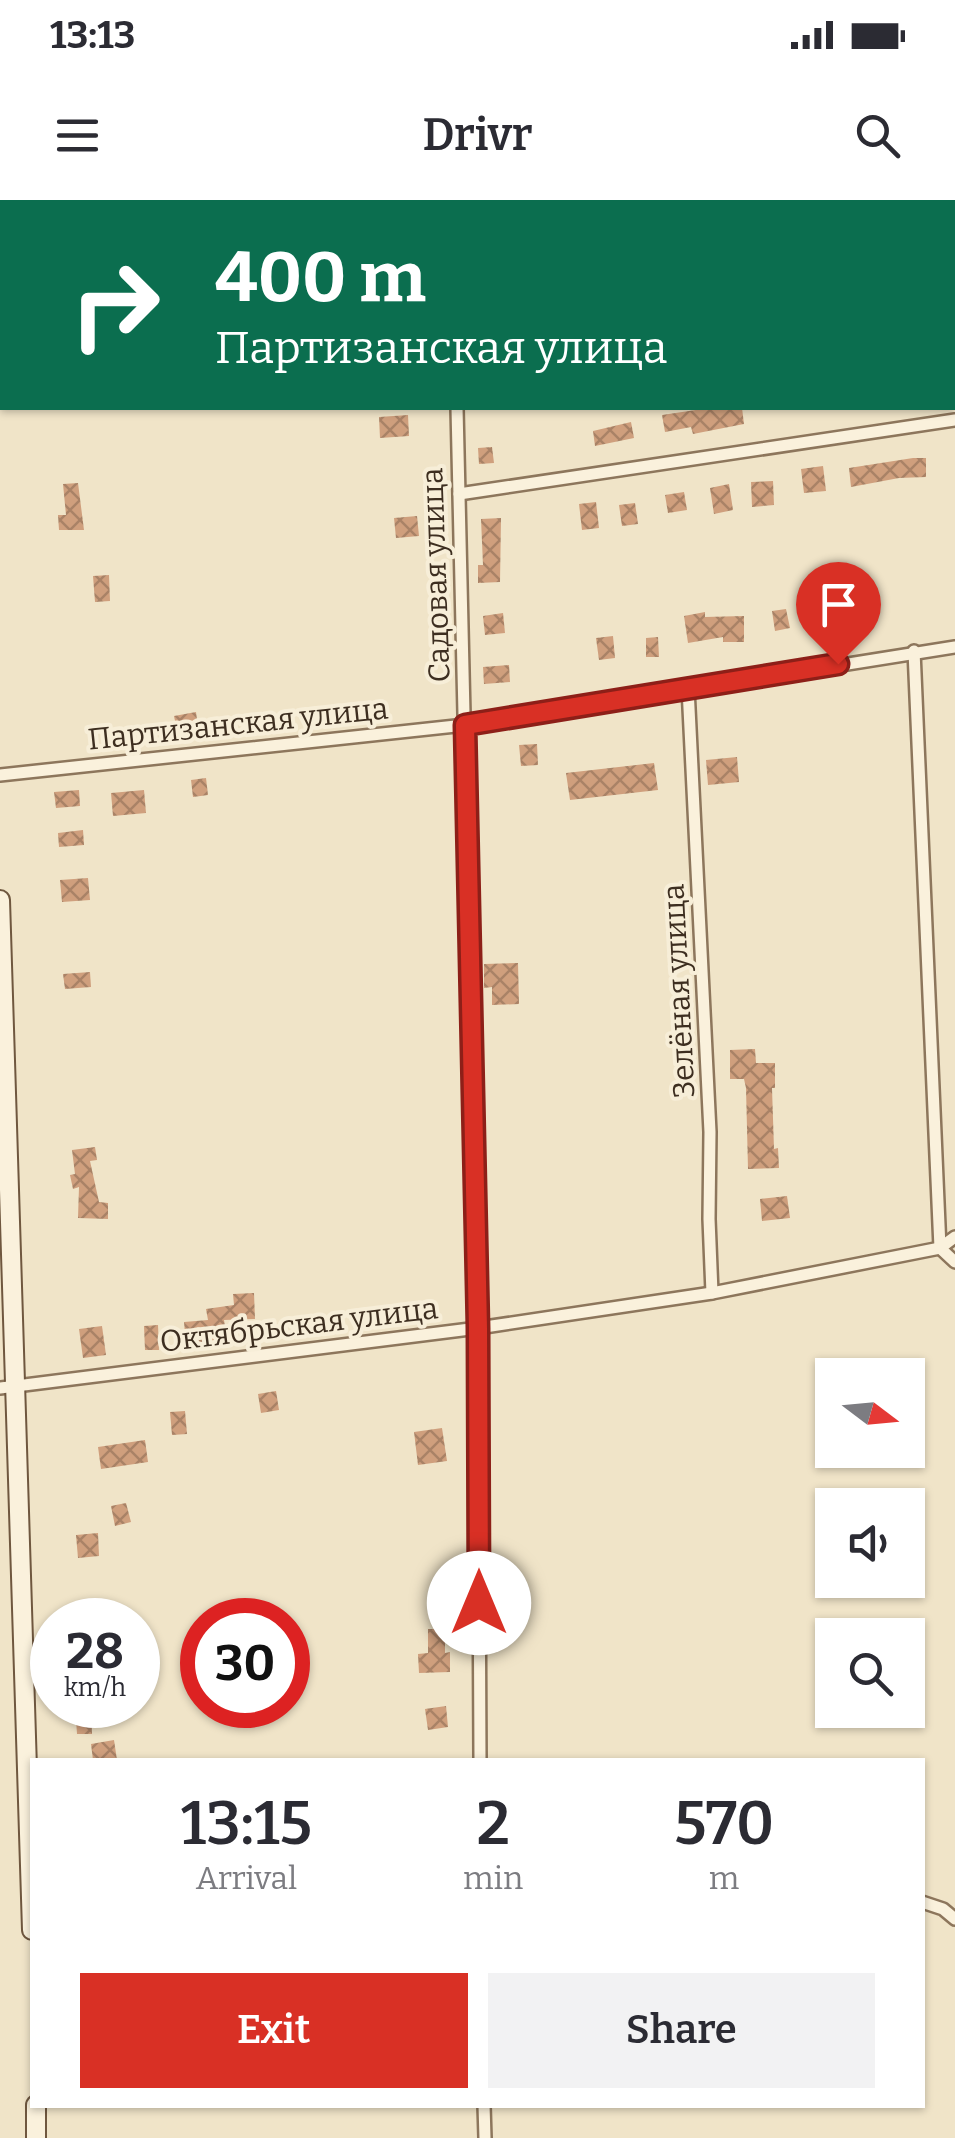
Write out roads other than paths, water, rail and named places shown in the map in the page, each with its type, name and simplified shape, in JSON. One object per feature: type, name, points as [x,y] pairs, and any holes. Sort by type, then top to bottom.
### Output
[{"type":"street","name":"Садовая улица","points":[[456,410],[478,1328],[480,1758]]},
{"type":"street","points":[[459,494],[955,420]]},
{"type":"street","name":"Партизанская улица","points":[[0,776],[465,725],[955,647]]},
{"type":"street","points":[[914,651],[940,1248],[955,1262]]},
{"type":"street","name":"Зелёная улица","points":[[688,688],[710,1132],[708,1218],[712,1292]]},
{"type":"street","points":[[0,900],[8,1386],[30,1885]]},
{"type":"street","name":"Октябрьская улица","points":[[8,1386],[478,1328],[712,1292],[940,1248],[955,1237]]},
{"type":"street","points":[[925,1903],[955,1920]]},
{"type":"street","points":[[36,2108],[36,2138]]},
{"type":"street","points":[[484,2108],[485,2138]]}]
